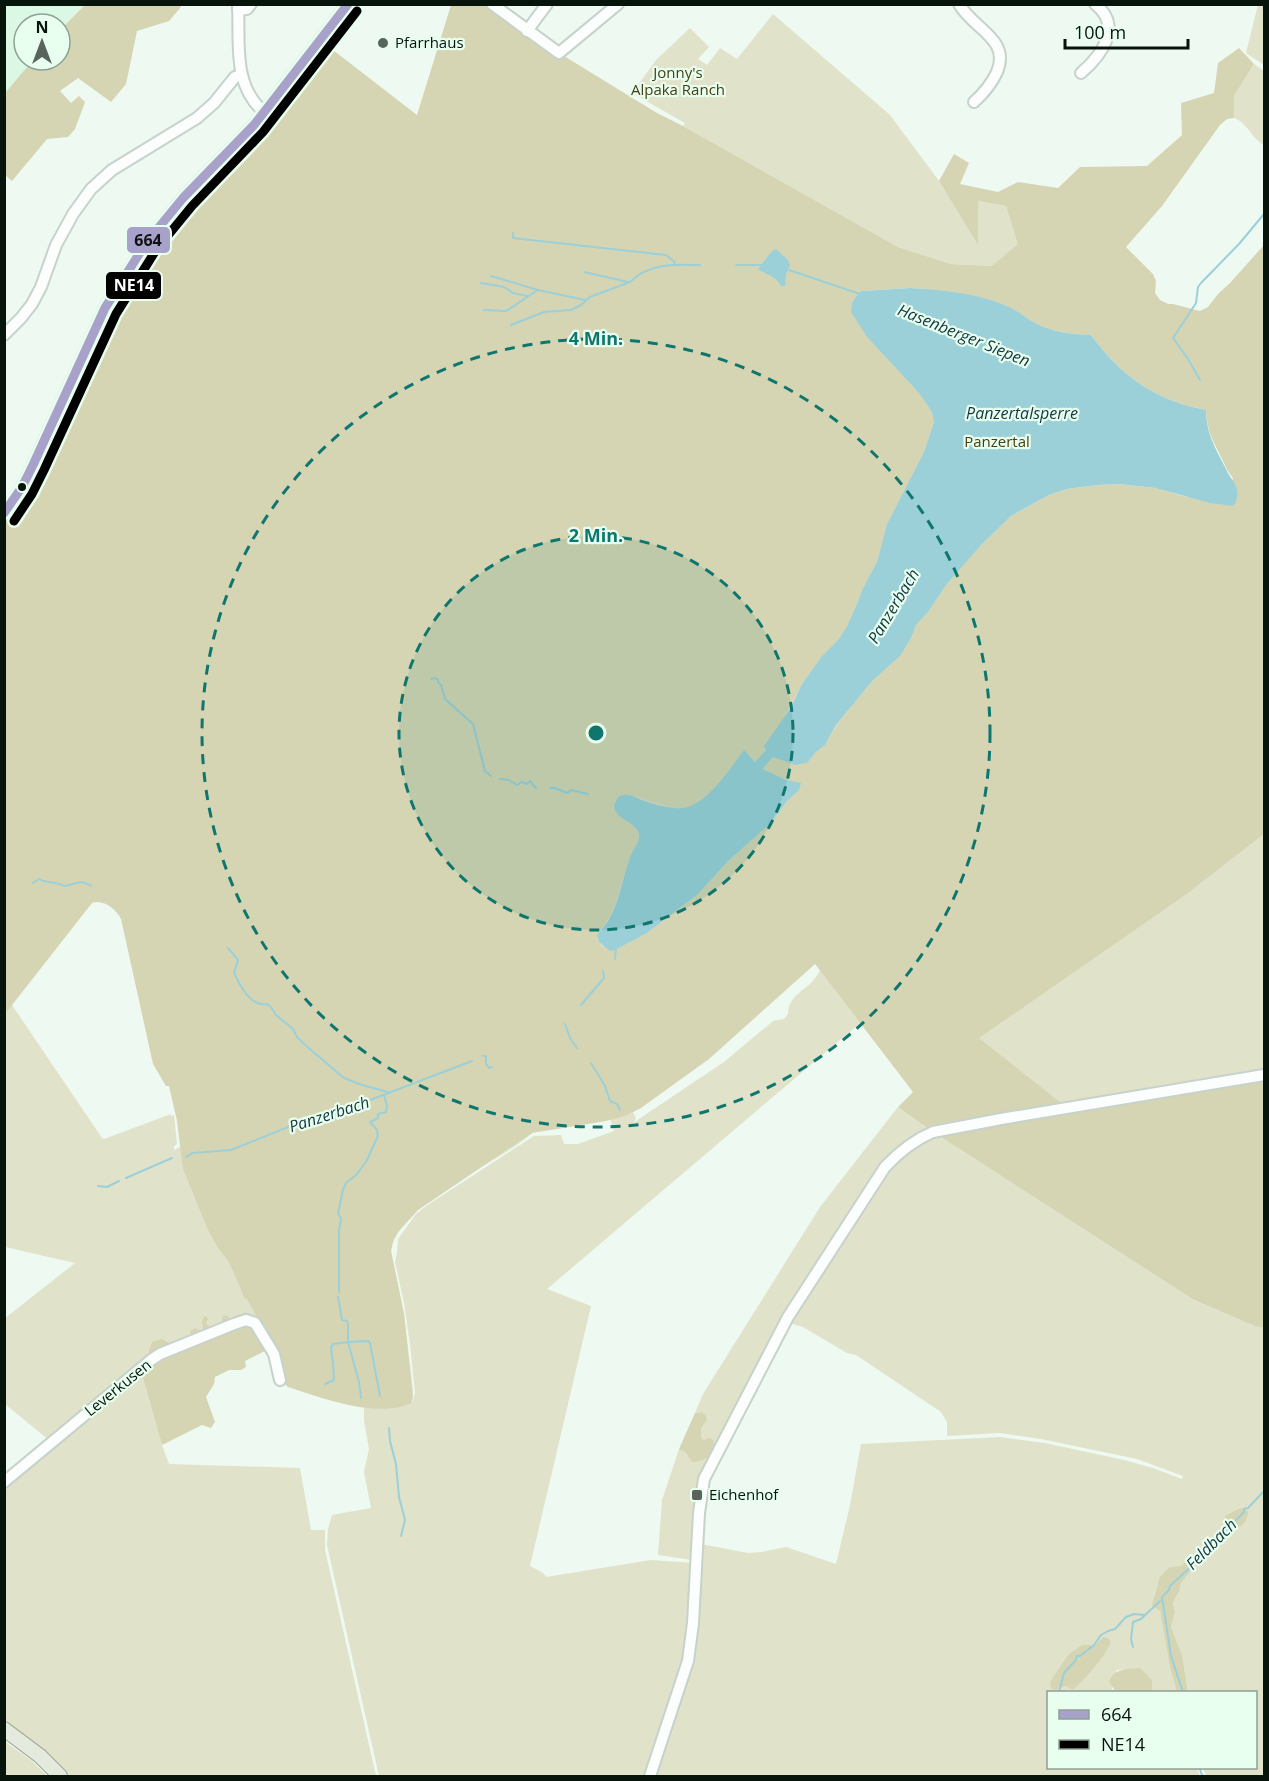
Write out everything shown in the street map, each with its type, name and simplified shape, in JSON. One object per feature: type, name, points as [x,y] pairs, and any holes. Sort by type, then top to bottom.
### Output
[{"type":"main road","points":[[4,1729],[40,1756],[60,1776]]},
{"type":"street","points":[[251,4],[247,9],[238,7],[238,60],[241,75],[251,97],[264,112]]},
{"type":"street","points":[[4,514],[22,488],[94,331],[125,274],[146,243],[183,198],[264,112],[348,4]]},
{"type":"street","points":[[492,4],[559,53],[618,4]]},
{"type":"street","points":[[527,31],[547,4]]},
{"type":"street","points":[[959,4],[968,17],[993,40],[1000,54],[998,69],[990,85],[974,102]]},
{"type":"street","points":[[1081,73],[1097,57],[1108,35],[1107,17],[1095,4]]},
{"type":"street","points":[[4,334],[32,304],[41,287],[56,245],[73,214],[92,189],[112,170],[197,118],[214,103],[235,77],[241,75]]},
{"type":"street","points":[[650,1776],[688,1661],[693,1623],[699,1513],[704,1479],[788,1317],[885,1167],[895,1156],[922,1136],[933,1132],[1264,1075]]},
{"type":"street","name":"Leverkusen","points":[[4,1482],[159,1354],[234,1324],[246,1320],[255,1323],[274,1354],[280,1380]]},
{"type":"shaded area","points":[[178,4],[181,7],[169,21],[137,31],[126,84],[111,102],[78,78],[60,91],[71,103],[79,96],[85,102],[75,129],[68,137],[47,139],[12,181],[5,175],[5,93],[23,72],[72,72],[72,18],[85,5]]},
{"type":"shaded area","points":[[5,5],[85,5],[72,18],[72,12],[12,12],[12,72],[23,72],[5,93]]},
{"type":"shaded area","points":[[451,5],[492,5],[559,53],[657,113],[898,247],[951,264],[992,266],[1018,244],[1006,206],[978,201],[978,245],[939,181],[954,154],[969,163],[960,184],[998,192],[1018,182],[1058,188],[1080,167],[1147,166],[1182,135],[1181,103],[1214,93],[1218,63],[1239,48],[1254,64],[1234,96],[1234,118],[1227,119],[1220,125],[1162,206],[1126,247],[1153,274],[1156,281],[1155,293],[1160,300],[1200,311],[1208,307],[1264,245],[1264,834],[1187,894],[979,1038],[1070,1110],[1264,1080],[1264,1327],[1257,1327],[1194,1300],[933,1132],[898,1107],[913,1092],[815,964],[709,1059],[641,1108],[625,1116],[606,1121],[532,1133],[418,1210],[398,1232],[391,1251],[404,1314],[413,1397],[411,1403],[382,1409],[333,1401],[288,1387],[280,1380],[273,1346],[245,1299],[229,1262],[208,1230],[183,1169],[177,1121],[169,1086],[166,1086],[153,1064],[121,919],[116,912],[100,902],[92,903],[5,1014],[5,514],[94,331],[146,243],[254,125],[320,40],[417,115]],"holes":[[[909,288],[985,298],[1012,309],[1047,328],[1091,335],[1115,363],[1141,385],[1171,400],[1206,410],[1212,437],[1233,478],[1224,505],[1155,488],[1119,484],[1098,485],[1067,489],[1049,495],[1011,516],[982,544],[946,585],[916,625],[900,656],[872,681],[837,725],[825,745],[807,763],[795,765],[773,757],[762,768],[786,780],[799,790],[787,801],[771,823],[728,861],[698,894],[647,933],[615,950],[602,946],[597,939],[612,911],[639,839],[635,827],[618,813],[615,801],[632,797],[672,807],[691,806],[717,786],[744,750],[755,762],[766,750],[802,684],[847,626],[877,562],[887,524],[924,452],[934,422],[932,412],[919,393],[867,337],[852,303],[861,291]]]},
{"type":"shaded area","points":[[223,1315],[228,1316],[231,1322],[249,1324],[269,1349],[245,1361],[246,1367],[241,1370],[229,1370],[215,1377],[214,1384],[206,1397],[215,1422],[211,1428],[202,1425],[162,1445],[141,1371],[148,1359],[152,1342],[162,1339],[173,1345],[191,1338],[190,1331],[195,1328],[201,1331],[203,1329],[204,1316],[208,1319],[206,1323],[210,1328],[223,1327]]},
{"type":"shaded area","points":[[702,1412],[707,1420],[701,1429],[701,1437],[703,1440],[710,1438],[714,1441],[714,1446],[708,1457],[692,1462],[685,1452],[679,1449],[695,1413]]},
{"type":"shaded area","points":[[1242,1508],[1248,1511],[1247,1518],[1241,1526],[1231,1531],[1225,1521],[1225,1516]]},
{"type":"shaded area","points":[[1191,1559],[1195,1560],[1196,1565],[1181,1583],[1173,1602],[1175,1612],[1171,1627],[1182,1655],[1188,1691],[1177,1691],[1170,1668],[1160,1611],[1152,1605],[1159,1578],[1169,1567],[1180,1566]]},
{"type":"shaded area","points":[[1103,1637],[1108,1638],[1111,1642],[1108,1649],[1073,1690],[1065,1686],[1056,1690],[1051,1689],[1050,1682],[1069,1654],[1082,1645],[1095,1645]]},
{"type":"shaded area","points":[[1140,1668],[1152,1680],[1152,1691],[1115,1691],[1109,1682],[1111,1677],[1126,1669]]},
{"type":"green space","points":[[1258,5],[1264,5],[1264,65],[1246,53]]},
{"type":"green space","name":"Jonny's Alpaka Ranch","points":[[773,14],[890,115],[939,181],[978,244],[978,201],[1006,206],[1019,244],[993,266],[951,264],[898,247],[683,126],[685,123],[632,93],[656,60],[690,28],[709,47],[698,59],[707,65],[720,48],[737,59]]},
{"type":"green space","points":[[1254,64],[1264,71],[1264,145],[1243,123],[1234,118],[1234,96]]},
{"type":"green space","name":"Panzertal","points":[[963,279],[1118,367],[618,1084],[636,1118],[633,1123],[724,1062],[773,1021],[784,1019],[792,1001],[812,982],[820,970],[860,1023],[547,1289],[591,1306],[530,1566],[546,1577],[651,1560],[694,1563],[689,1644],[648,1776],[379,1776],[327,1545],[332,1515],[371,1508],[364,1472],[369,1449],[364,1421],[364,1402],[265,1328],[255,1316],[222,1323],[214,1330],[210,1328],[148,1359],[50,1441],[5,1404],[4,1319],[75,1263],[5,1247],[4,1014],[12,1005],[102,1138],[171,1114],[171,1116],[174,1115],[177,1144],[174,1150],[190,1142],[793,329]],"holes":[[[589,1079],[602,1095],[614,1131],[578,1144],[564,1144],[561,1135],[534,1136],[426,1206],[416,1214],[398,1239],[395,1262],[410,1344],[415,1393],[412,1404],[413,1391],[404,1314],[391,1251],[398,1234],[410,1218],[427,1202],[525,1139]]]},
{"type":"green space","points":[[1264,834],[1264,1071],[1062,1104],[978,1038],[1187,894]]},
{"type":"green space","points":[[898,1107],[930,1130],[879,1172],[706,1467],[692,1560],[658,1555],[662,1500],[679,1449],[687,1456],[703,1440],[701,1429],[707,1420],[701,1412],[695,1413],[703,1394],[820,1207]]},
{"type":"green space","points":[[936,1134],[1194,1300],[1257,1327],[1264,1327],[1264,1776],[1206,1776],[1203,1769],[1257,1769],[1257,1691],[1188,1691],[1182,1655],[1171,1627],[1175,1612],[1173,1602],[1181,1583],[1196,1565],[1169,1567],[1159,1578],[1154,1595],[1160,1611],[1170,1668],[1177,1691],[1152,1691],[1140,1668],[1117,1670],[1112,1689],[1115,1691],[1047,1691],[1047,1769],[1197,1769],[1200,1776],[653,1776],[688,1673],[701,1544],[748,1553],[786,1547],[836,1564],[861,1444],[1000,1437],[1045,1443],[1124,1460],[1182,1479],[1183,1476],[1137,1459],[1041,1439],[1000,1433],[947,1436],[947,1422],[941,1412],[856,1355],[847,1353],[803,1327],[789,1323],[880,1179],[900,1156]],"holes":[[[1103,1637],[1073,1690],[1065,1686],[1082,1645],[1095,1645]]]},
{"type":"green space","points":[[141,1371],[169,1464],[300,1468],[311,1530],[325,1530],[325,1550],[376,1776],[67,1776],[5,1723],[5,1485]]},
{"type":"green space","points":[[4,1741],[32,1761],[47,1776],[5,1776]]},
{"type":"water","points":[[776,249],[790,265],[786,274],[785,286],[781,286],[774,278],[758,269]]},
{"type":"water","name":"Panzertalsperre","points":[[910,288],[947,291],[985,298],[1012,309],[1047,328],[1091,335],[1115,363],[1141,385],[1171,400],[1206,410],[1208,428],[1213,442],[1237,489],[1235,504],[1232,506],[1210,503],[1155,488],[1119,484],[1098,485],[1067,489],[1049,495],[1011,516],[982,544],[946,585],[916,625],[900,656],[872,681],[836,725],[825,745],[807,763],[795,765],[773,757],[764,767],[763,769],[786,780],[801,783],[799,790],[787,801],[771,823],[728,861],[698,894],[647,933],[610,951],[599,942],[597,936],[612,914],[639,837],[637,829],[615,810],[614,805],[617,798],[626,795],[667,807],[691,806],[709,794],[744,750],[755,762],[766,750],[764,746],[790,709],[802,684],[847,626],[877,562],[887,524],[924,452],[934,422],[932,412],[919,393],[867,337],[851,312],[852,303],[861,291]]},
{"type":"waterway","name":"Panzerbach","points":[[1200,380],[1173,338],[1196,303],[1198,287],[1264,214]]},
{"type":"waterway","points":[[513,233],[513,238],[666,255],[675,262],[674,264]]},
{"type":"waterway","name":"Hasenberger Siepen","points":[[511,325],[544,312],[571,310],[590,297],[630,282],[645,271],[654,268],[672,265],[700,265]]},
{"type":"waterway","name":"Hasenberger Siepen","points":[[736,265],[763,265]]},
{"type":"waterway","name":"Hasenberger Siepen","points":[[786,269],[860,294]]},
{"type":"waterway","points":[[584,272],[628,282]]},
{"type":"waterway","points":[[491,276],[538,290],[585,300]]},
{"type":"waterway","points":[[481,283],[504,287],[513,293],[527,296]]},
{"type":"waterway","points":[[484,310],[506,311],[538,290]]},
{"type":"waterway","points":[[431,679],[438,680],[445,699],[473,724],[485,771],[491,776]]},
{"type":"waterway","points":[[500,779],[509,780],[517,785],[522,782],[527,784],[530,781],[536,788]]},
{"type":"waterway","points":[[550,788],[567,793],[571,790],[588,794]]},
{"type":"waterway","points":[[33,883],[39,879],[64,886],[80,882],[91,886]]},
{"type":"waterway","points":[[228,948],[238,960],[234,973],[251,999],[271,1007],[304,1044],[344,1078],[388,1092]]},
{"type":"waterway","name":"Panzerbach","points":[[615,959],[616,948]]},
{"type":"waterway","name":"Panzerbach","points":[[581,1005],[604,978],[603,971]]},
{"type":"waterway","points":[[565,1024],[577,1048]]},
{"type":"waterway","name":"Panzerbach","points":[[483,1056],[486,1056],[486,1064],[489,1068],[492,1067]]},
{"type":"waterway","name":"Panzerbach","points":[[186,1157],[192,1153],[231,1150],[313,1117],[323,1118],[472,1061]]},
{"type":"waterway","points":[[591,1063],[605,1086],[610,1101],[617,1104],[620,1110]]},
{"type":"waterway","points":[[339,1292],[341,1219],[338,1213],[343,1190],[346,1183],[366,1162],[378,1136],[377,1130],[370,1122],[378,1118],[378,1114],[386,1112],[384,1095]]},
{"type":"waterway","name":"Panzerbach","points":[[126,1178],[172,1158]]},
{"type":"waterway","name":"Panzerbach","points":[[98,1186],[107,1187],[119,1181]]},
{"type":"waterway","points":[[338,1297],[342,1320],[347,1321],[348,1324],[348,1342],[368,1341],[370,1343],[380,1396]]},
{"type":"waterway","points":[[325,1384],[334,1380],[331,1348],[333,1344],[348,1342],[361,1398]]},
{"type":"waterway","points":[[389,1428],[399,1497],[405,1520],[401,1536]]},
{"type":"waterway","name":"Feldbach","points":[[1183,1691],[1171,1656],[1162,1597],[1170,1586],[1244,1512],[1244,1509],[1248,1508],[1264,1491]]},
{"type":"waterway","name":"Feldbach","points":[[1133,1647],[1131,1639],[1133,1622],[1141,1619],[1160,1601]]},
{"type":"waterway","name":"Feldbach","points":[[1059,1691],[1064,1673],[1077,1656],[1094,1645],[1101,1635],[1115,1629],[1126,1617],[1134,1614],[1144,1615]]},
{"type":"waterway","name":"Feldbach","points":[[1200,1769],[1203,1776]]},
{"type":"transit line","name":"664","points":[[4,513],[22,487],[33,465],[105,308],[146,243],[183,198],[254,125],[348,4]]},
{"type":"transit line","name":"NE14","points":[[14,521],[32,494],[44,470],[116,314],[156,250],[192,206],[263,132],[357,11]]},
{"type":"place","name":"Pfarrhaus","points":[[383,43]]},
{"type":"place","name":"Eichenhof","points":[[697,1495]]}]
